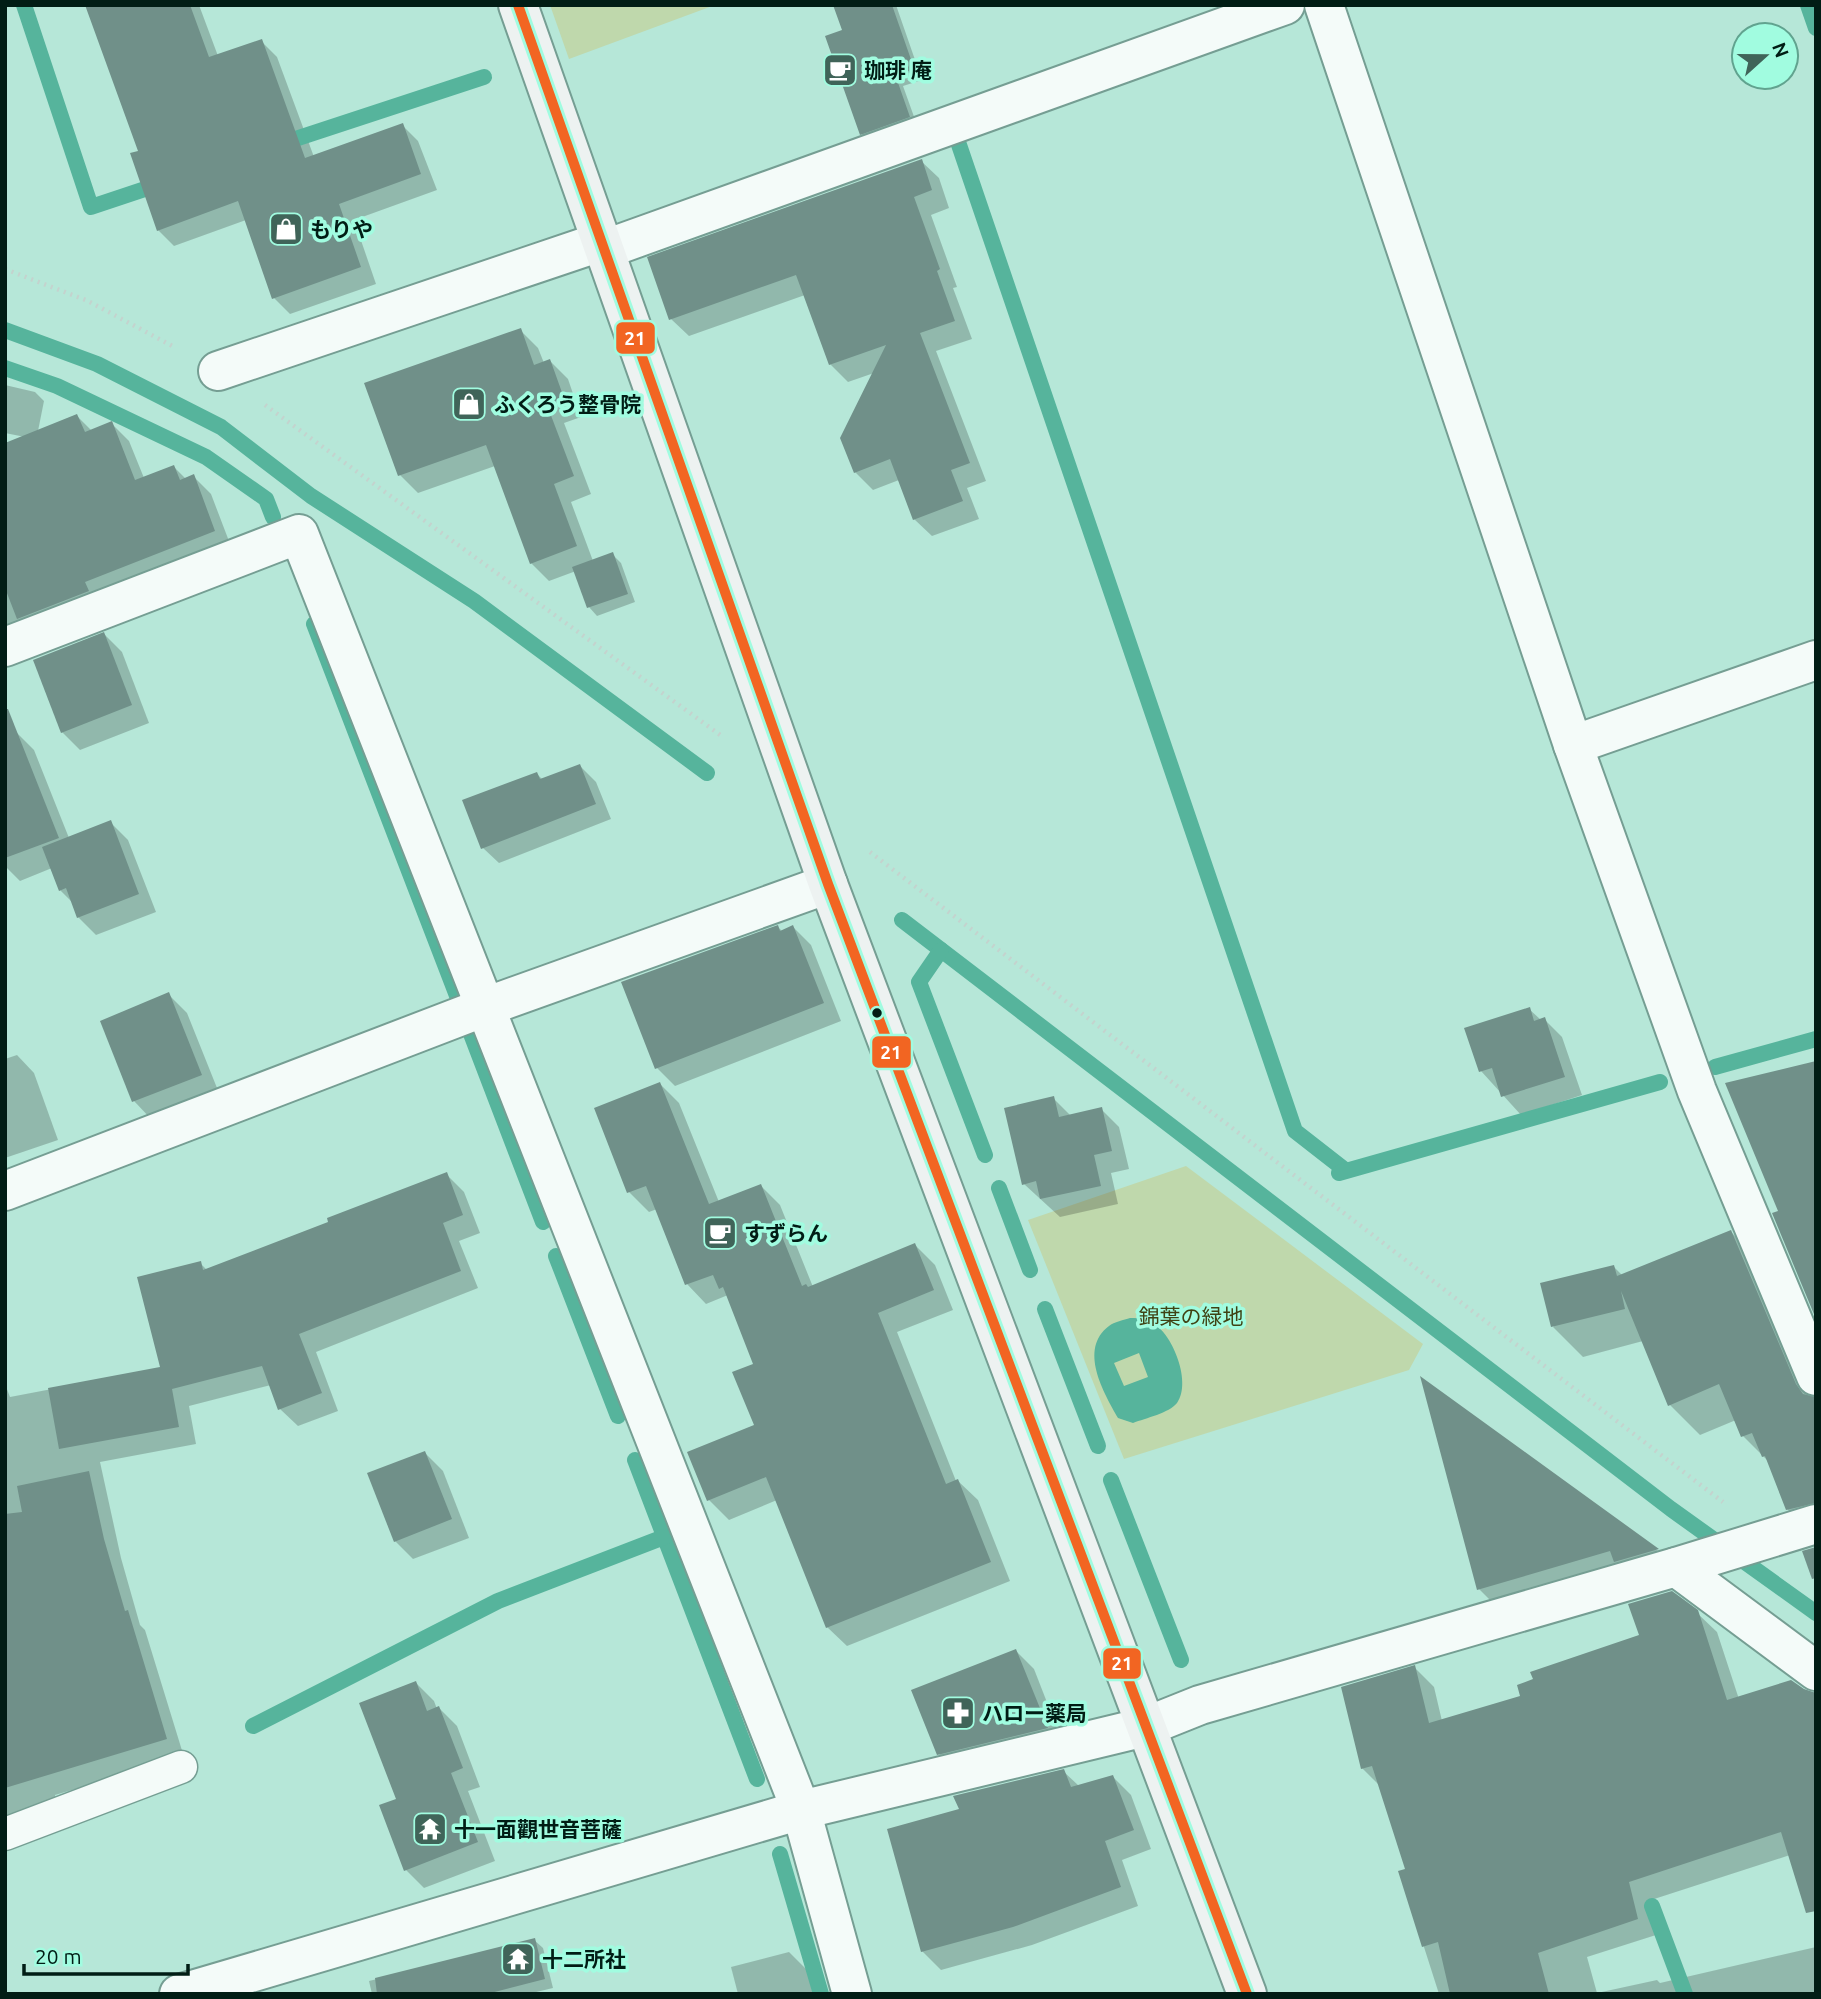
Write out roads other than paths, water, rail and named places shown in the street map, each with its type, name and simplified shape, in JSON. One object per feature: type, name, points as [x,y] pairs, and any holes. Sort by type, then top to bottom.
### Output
[{"type":"main road","points":[[518,5],[828,884],[1247,1994]]},
{"type":"street","points":[[218,371],[602,246],[1285,5]]},
{"type":"street","points":[[1324,5],[1573,745],[1697,1091],[1816,1376]]},
{"type":"street","points":[[5,647],[299,534],[802,1810],[852,1994]]},
{"type":"street","points":[[1573,745],[1816,660]]},
{"type":"street","points":[[5,1191],[485,1007],[828,884]]},
{"type":"street","points":[[179,1994],[802,1810],[1145,1727],[1200,1705],[1686,1565],[1816,1524]]},
{"type":"street","points":[[1686,1565],[1816,1671]]},
{"type":"lane","points":[[5,1834],[181,1767]]},
{"type":"waterway","points":[[24,5],[91,207],[163,183]]},
{"type":"waterway","points":[[1808,5],[1816,28]]},
{"type":"waterway","points":[[277,145],[484,77]]},
{"type":"waterway","points":[[956,136],[1295,1131],[1345,1170]]},
{"type":"waterway","points":[[5,330],[97,364],[221,427],[311,496],[474,601],[707,773]]},
{"type":"waterway","points":[[5,368],[57,386],[206,457],[266,499],[273,517]]},
{"type":"waterway","points":[[314,624],[459,1001]]},
{"type":"waterway","points":[[902,920],[1671,1509],[1816,1613]]},
{"type":"waterway","points":[[941,950],[919,982],[985,1155]]},
{"type":"waterway","points":[[471,1034],[543,1222]]},
{"type":"waterway","points":[[1715,1067],[1816,1039]]},
{"type":"waterway","points":[[1339,1173],[1660,1082]]},
{"type":"waterway","points":[[999,1188],[1030,1270]]},
{"type":"waterway","points":[[556,1256],[618,1416]]},
{"type":"waterway","points":[[1045,1309],[1098,1446]]},
{"type":"waterway","points":[[635,1460],[757,1779]]},
{"type":"waterway","points":[[1111,1480],[1181,1660]]},
{"type":"waterway","points":[[253,1726],[498,1601],[664,1537]]},
{"type":"waterway","points":[[780,1854],[821,1994]]},
{"type":"waterway","points":[[1652,1906],[1685,1994]]},
{"type":"place","name":"珈琲 庵","points":[[840,70]]},
{"type":"place","name":"もりや","points":[[286,229]]},
{"type":"place","name":"ふくろう整骨院","points":[[469,404]]},
{"type":"place","name":"すずらん","points":[[720,1233]]},
{"type":"place","name":"ハロー薬局","points":[[958,1713]]},
{"type":"place","name":"十一面觀世音菩薩","points":[[430,1829]]},
{"type":"place","name":"十二所社","points":[[518,1959]]},
{"type":"park label","name":"錦葉の緑地","points":[[1191,1316]]}]
